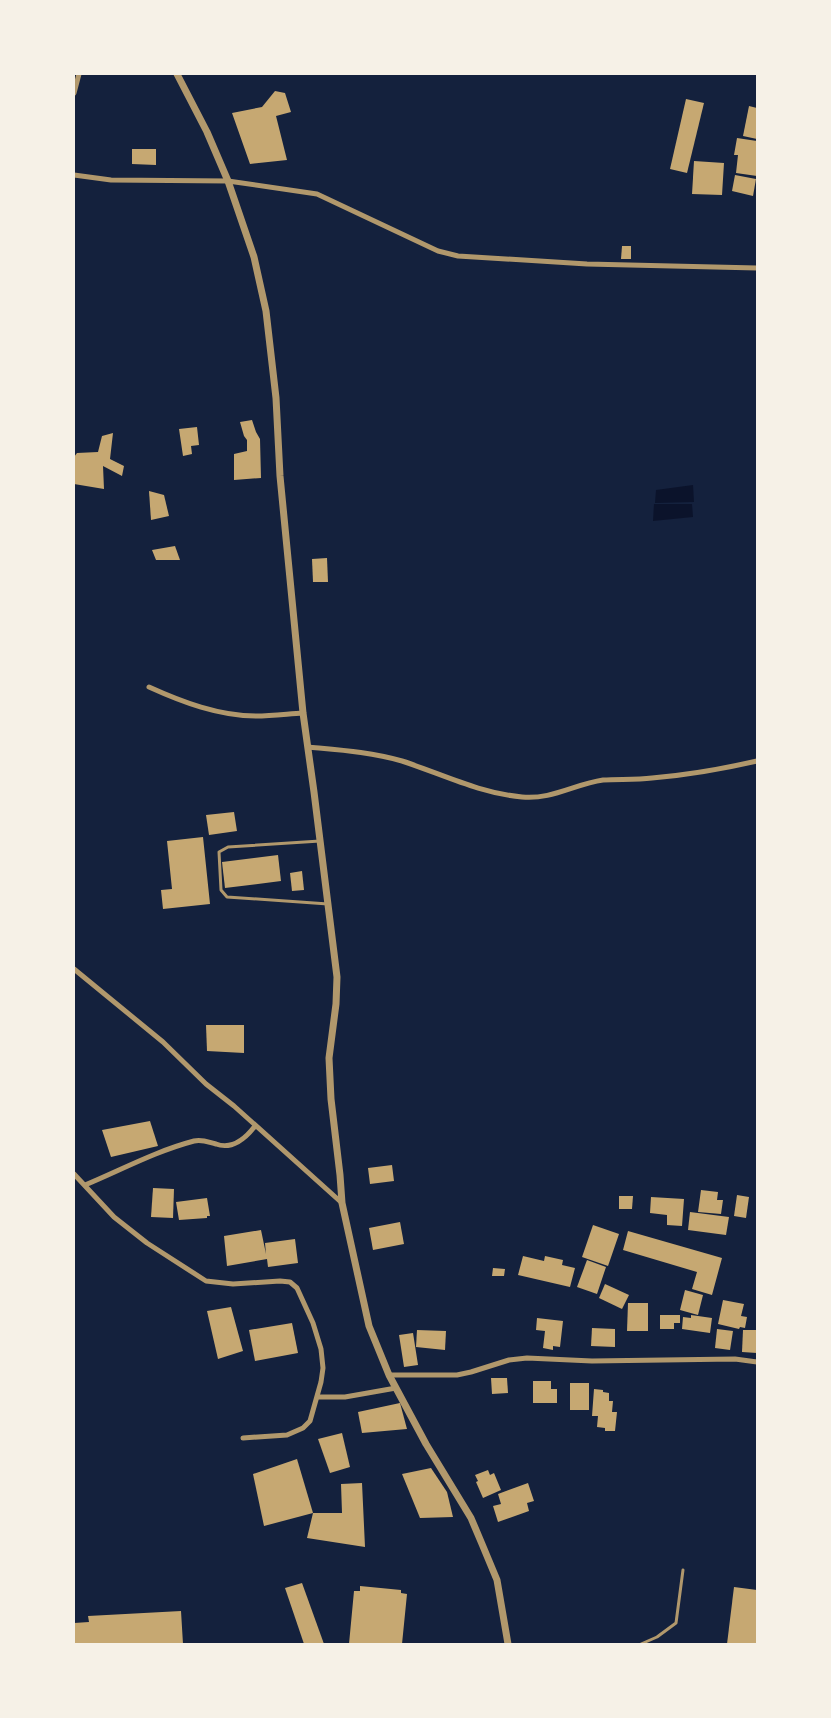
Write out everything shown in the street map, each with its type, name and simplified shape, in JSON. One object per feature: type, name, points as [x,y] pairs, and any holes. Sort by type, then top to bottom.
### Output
[{"type":"street","points":[[74,93],[79,74]]},
{"type":"street","points":[[176,74],[207,132],[228,181],[254,257],[266,311],[271,346],[280,476],[303,713],[337,977],[336,1004],[329,1058],[331,1099],[342,1203],[369,1326],[389,1375],[426,1444],[471,1518],[497,1580],[508,1644]]},
{"type":"street","points":[[74,175],[111,180],[228,181],[317,194],[438,251],[458,256],[587,264],[757,268]]},
{"type":"street","points":[[149,687],[194,706],[221,711],[255,716],[303,713]]},
{"type":"street","points":[[308,747],[359,752],[401,761],[465,785],[524,798],[553,795],[602,780],[651,778],[712,771],[757,761]]},
{"type":"street","points":[[74,969],[163,1042],[206,1084],[234,1106],[342,1203]]},
{"type":"street","points":[[85,1185],[159,1152],[196,1140],[229,1146],[248,1135],[255,1126]]},
{"type":"street","points":[[74,1174],[114,1217],[147,1242],[206,1281],[233,1284],[290,1282],[297,1288],[313,1323],[323,1368],[318,1397],[310,1421],[303,1428],[288,1435],[243,1438]]},
{"type":"street","points":[[389,1375],[457,1374],[471,1372],[509,1360],[527,1358],[592,1361],[735,1359],[757,1362]]},
{"type":"street","points":[[318,1397],[346,1397],[396,1388]]},
{"type":"lane","points":[[320,841],[228,846],[219,852],[221,890],[227,897],[328,904]]},
{"type":"lane","points":[[641,1644],[657,1637],[676,1623],[683,1570]]},
{"type":"water","points":[[693,485],[694,502],[655,503],[656,490]]},
{"type":"water","points":[[654,504],[692,504],[693,517],[653,521]]},
{"type":"building","points":[[275,91],[285,93],[291,112],[276,116],[287,160],[250,164],[232,113],[262,107]]},
{"type":"building","points":[[686,99],[704,103],[687,173],[670,169]]},
{"type":"building","points":[[749,106],[757,108],[757,139],[743,136]]},
{"type":"building","points":[[737,138],[757,141],[757,176],[736,173],[738,155],[734,155]]},
{"type":"building","points":[[132,149],[156,149],[156,165],[132,164]]},
{"type":"building","points":[[694,161],[724,163],[722,195],[692,194]]},
{"type":"building","points":[[735,175],[756,179],[753,196],[732,191]]},
{"type":"building","points":[[622,246],[631,246],[631,259],[621,259]]},
{"type":"building","points":[[252,420],[260,439],[261,478],[234,480],[234,454],[247,451],[247,440],[240,422]]},
{"type":"building","points":[[197,427],[199,445],[191,446],[192,454],[183,456],[179,429]]},
{"type":"building","points":[[113,433],[110,459],[124,466],[122,476],[103,466],[104,489],[74,484],[74,457],[77,453],[98,452],[102,436]]},
{"type":"building","points":[[149,491],[164,495],[169,516],[151,520]]},
{"type":"building","points":[[175,546],[180,560],[156,560],[152,550]]},
{"type":"building","points":[[327,558],[328,582],[313,582],[312,559]]},
{"type":"building","points":[[234,812],[237,831],[209,835],[206,815]]},
{"type":"building","points":[[203,837],[210,904],[163,909],[161,890],[172,889],[167,841]]},
{"type":"building","points":[[278,855],[281,881],[225,888],[222,862]]},
{"type":"building","points":[[302,871],[304,890],[292,891],[290,873]]},
{"type":"building","points":[[206,1025],[244,1025],[244,1053],[207,1051]]},
{"type":"building","points":[[150,1121],[158,1146],[111,1157],[102,1130]]},
{"type":"building","points":[[392,1165],[394,1181],[370,1184],[368,1168]]},
{"type":"building","points":[[153,1188],[174,1189],[173,1218],[151,1217]]},
{"type":"building","points":[[701,1190],[718,1192],[717,1200],[723,1200],[721,1214],[698,1212]]},
{"type":"building","points":[[737,1195],[749,1197],[746,1218],[734,1216]]},
{"type":"building","points":[[619,1196],[633,1196],[632,1209],[619,1209]]},
{"type":"building","points":[[651,1197],[684,1199],[682,1226],[667,1225],[667,1215],[650,1213]]},
{"type":"building","points":[[207,1198],[210,1216],[207,1216],[207,1218],[179,1220],[176,1202]]},
{"type":"building","points":[[690,1212],[729,1217],[726,1235],[688,1230]]},
{"type":"building","points":[[400,1222],[404,1244],[373,1250],[369,1228]]},
{"type":"building","points":[[593,1225],[619,1234],[608,1266],[582,1257]]},
{"type":"building","points":[[261,1230],[266,1254],[265,1243],[295,1239],[298,1263],[268,1267],[267,1259],[227,1266],[224,1236]]},
{"type":"building","points":[[628,1231],[722,1258],[712,1295],[692,1289],[697,1272],[623,1250]]},
{"type":"building","points":[[523,1256],[544,1261],[545,1256],[563,1260],[562,1265],[575,1268],[570,1287],[518,1275]]},
{"type":"building","points":[[587,1260],[606,1267],[597,1294],[577,1287]]},
{"type":"building","points":[[493,1268],[505,1269],[504,1276],[492,1276]]},
{"type":"building","points":[[605,1284],[629,1295],[622,1309],[599,1298]]},
{"type":"building","points":[[685,1290],[703,1295],[698,1315],[680,1310]]},
{"type":"building","points":[[723,1300],[744,1304],[741,1316],[747,1317],[745,1328],[740,1327],[739,1329],[718,1324]]},
{"type":"building","points":[[628,1303],[648,1303],[648,1331],[627,1331]]},
{"type":"building","points":[[231,1307],[243,1351],[218,1359],[207,1311]]},
{"type":"building","points":[[660,1315],[680,1315],[680,1323],[674,1323],[674,1329],[660,1329]]},
{"type":"building","points":[[691,1315],[712,1318],[710,1333],[682,1329],[683,1317],[691,1318]]},
{"type":"building","points":[[537,1318],[563,1321],[560,1347],[553,1346],[553,1350],[543,1348],[545,1331],[536,1330]]},
{"type":"building","points":[[292,1323],[298,1353],[255,1361],[249,1330]]},
{"type":"building","points":[[592,1328],[615,1329],[615,1347],[591,1346]]},
{"type":"building","points":[[717,1329],[733,1331],[730,1350],[715,1348]]},
{"type":"building","points":[[417,1330],[446,1331],[445,1350],[416,1347]]},
{"type":"building","points":[[743,1330],[757,1330],[757,1353],[742,1352]]},
{"type":"building","points":[[413,1333],[418,1365],[404,1367],[399,1335]]},
{"type":"building","points":[[491,1378],[507,1378],[508,1393],[492,1394]]},
{"type":"building","points":[[533,1381],[551,1381],[551,1389],[557,1389],[557,1403],[533,1403]]},
{"type":"building","points":[[570,1383],[589,1383],[589,1410],[570,1410]]},
{"type":"building","points":[[594,1389],[609,1393],[609,1401],[613,1401],[612,1412],[617,1412],[615,1431],[605,1431],[605,1428],[597,1427],[598,1416],[592,1416]]},
{"type":"building","points":[[400,1403],[407,1429],[362,1433],[358,1412]]},
{"type":"building","points":[[342,1433],[350,1467],[330,1473],[318,1439]]},
{"type":"building","points":[[297,1459],[313,1513],[264,1526],[253,1474]]},
{"type":"building","points":[[431,1468],[447,1492],[453,1517],[420,1518],[402,1474]]},
{"type":"building","points":[[488,1470],[490,1475],[494,1473],[501,1490],[483,1498],[475,1475]]},
{"type":"building","points":[[362,1483],[365,1547],[307,1538],[313,1513],[342,1513],[341,1484]]},
{"type":"building","points":[[528,1483],[534,1501],[527,1503],[529,1511],[498,1522],[493,1506],[501,1504],[498,1494]]},
{"type":"building","points":[[302,1583],[324,1644],[304,1644],[285,1588]]},
{"type":"building","points":[[360,1586],[401,1590],[401,1593],[407,1594],[402,1644],[349,1644],[354,1591],[360,1591]]},
{"type":"building","points":[[734,1587],[757,1590],[757,1644],[727,1644]]},
{"type":"building","points":[[181,1611],[183,1644],[74,1644],[74,1623],[89,1622],[88,1616]]}]
